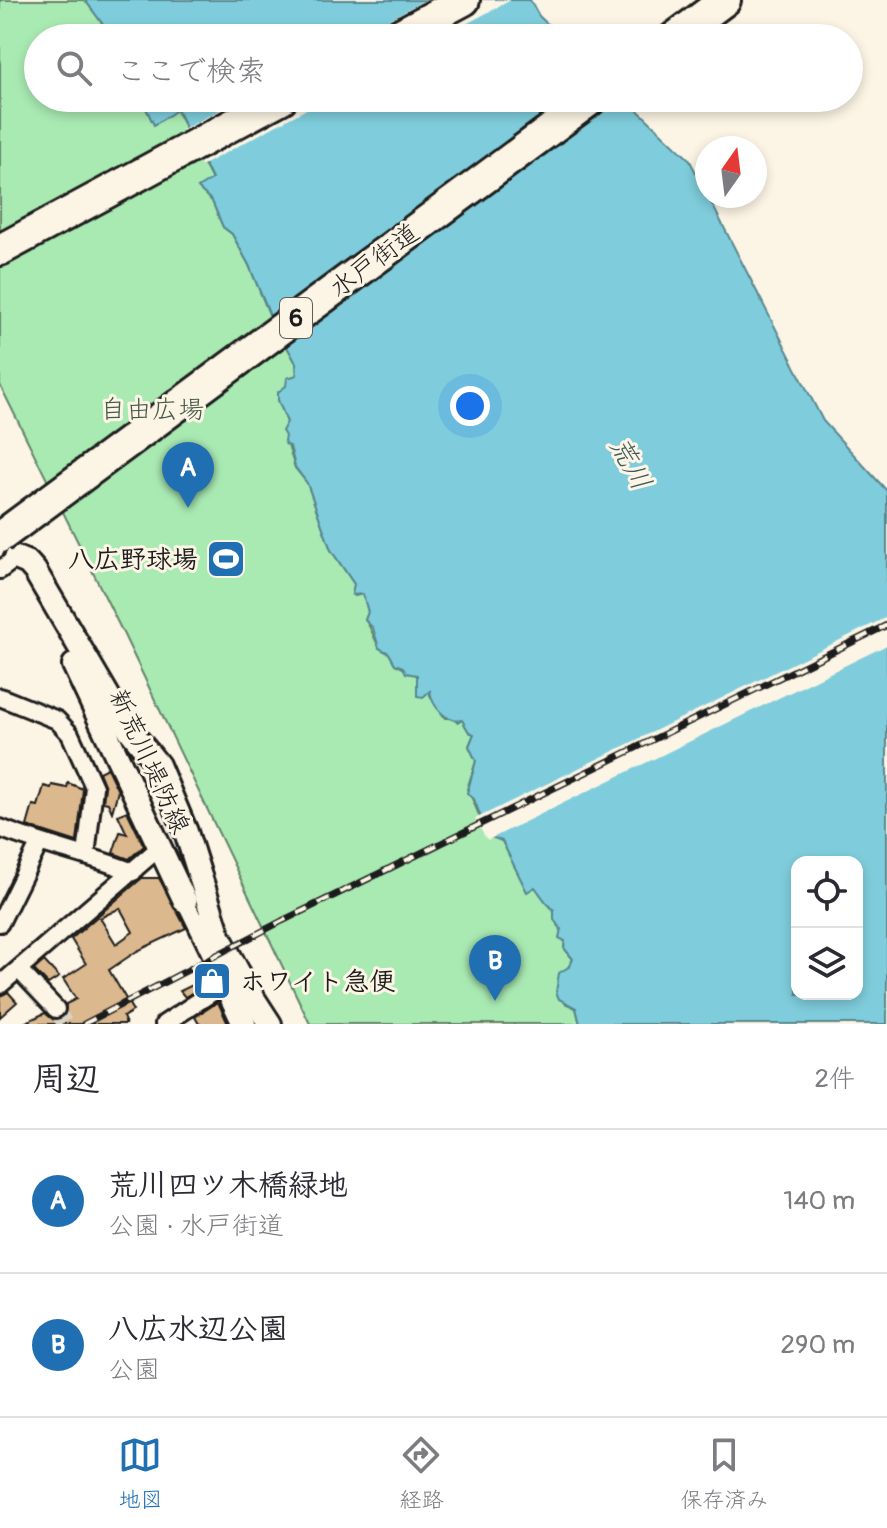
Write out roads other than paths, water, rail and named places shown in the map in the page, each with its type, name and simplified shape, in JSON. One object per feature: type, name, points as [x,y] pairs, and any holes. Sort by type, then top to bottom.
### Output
[{"type":"highway","points":[[419,24],[464,0]]},
{"type":"highway","points":[[693,24],[725,0]]},
{"type":"highway","points":[[0,250],[256,112]]},
{"type":"highway","name":"水戸街道","points":[[5,555],[575,112]]},
{"type":"main road","name":"新荒川堤防線","points":[[0,526],[5,555],[58,632],[185,901]]},
{"type":"main road","points":[[5,555],[28,563],[35,571],[124,723],[158,765],[186,832],[219,936],[270,1024]]},
{"type":"main road","name":"新荒川堤防線","points":[[222,977],[241,1023]]},
{"type":"street","points":[[0,697],[57,720],[70,734],[94,787],[86,856]]},
{"type":"street","points":[[0,828],[39,844],[133,872]]},
{"type":"street","points":[[0,923],[39,844]]},
{"type":"street","points":[[0,985],[160,847]]},
{"type":"street","name":"新荒川堤防線","points":[[185,901],[222,977]]},
{"type":"street","points":[[0,962],[18,970],[56,1009]]},
{"type":"street","points":[[164,1024],[222,977]]},
{"type":"water","points":[[85,0],[530,0],[547,24],[103,24]]},
{"type":"water","points":[[148,112],[174,112],[154,125]]},
{"type":"water","name":"荒川","points":[[178,112],[640,112],[689,159],[695,171],[695,208],[714,208],[823,421],[887,491],[887,1024],[580,1024],[576,1008],[559,999],[556,992],[559,973],[570,966],[573,959],[564,948],[565,941],[559,938],[561,929],[554,920],[554,910],[535,887],[527,892],[502,841],[488,836],[474,799],[467,793],[476,761],[469,746],[474,734],[469,732],[462,720],[451,719],[441,713],[430,691],[423,697],[417,696],[417,675],[406,673],[403,667],[395,664],[389,653],[379,648],[373,628],[365,620],[368,612],[363,594],[352,595],[354,584],[331,550],[307,483],[295,467],[290,446],[284,441],[282,431],[287,422],[278,392],[286,386],[287,378],[297,375],[296,363],[270,316],[232,234],[223,227],[212,201],[198,188],[212,179]]},
{"type":"tunnel","points":[[56,1009],[65,1024]]},
{"type":"railway","points":[[84,1024],[282,921],[887,625]]},
{"type":"place","name":"荒川四ツ木橋緑地","points":[[188,508]]},
{"type":"place","name":"八広野球場","points":[[226,559]]},
{"type":"place","name":"ホワイト急便","points":[[212,981]]},
{"type":"place","name":"八広水辺公園","points":[[495,1001]]},
{"type":"park label","name":"自由広場","points":[[152,409]]}]
